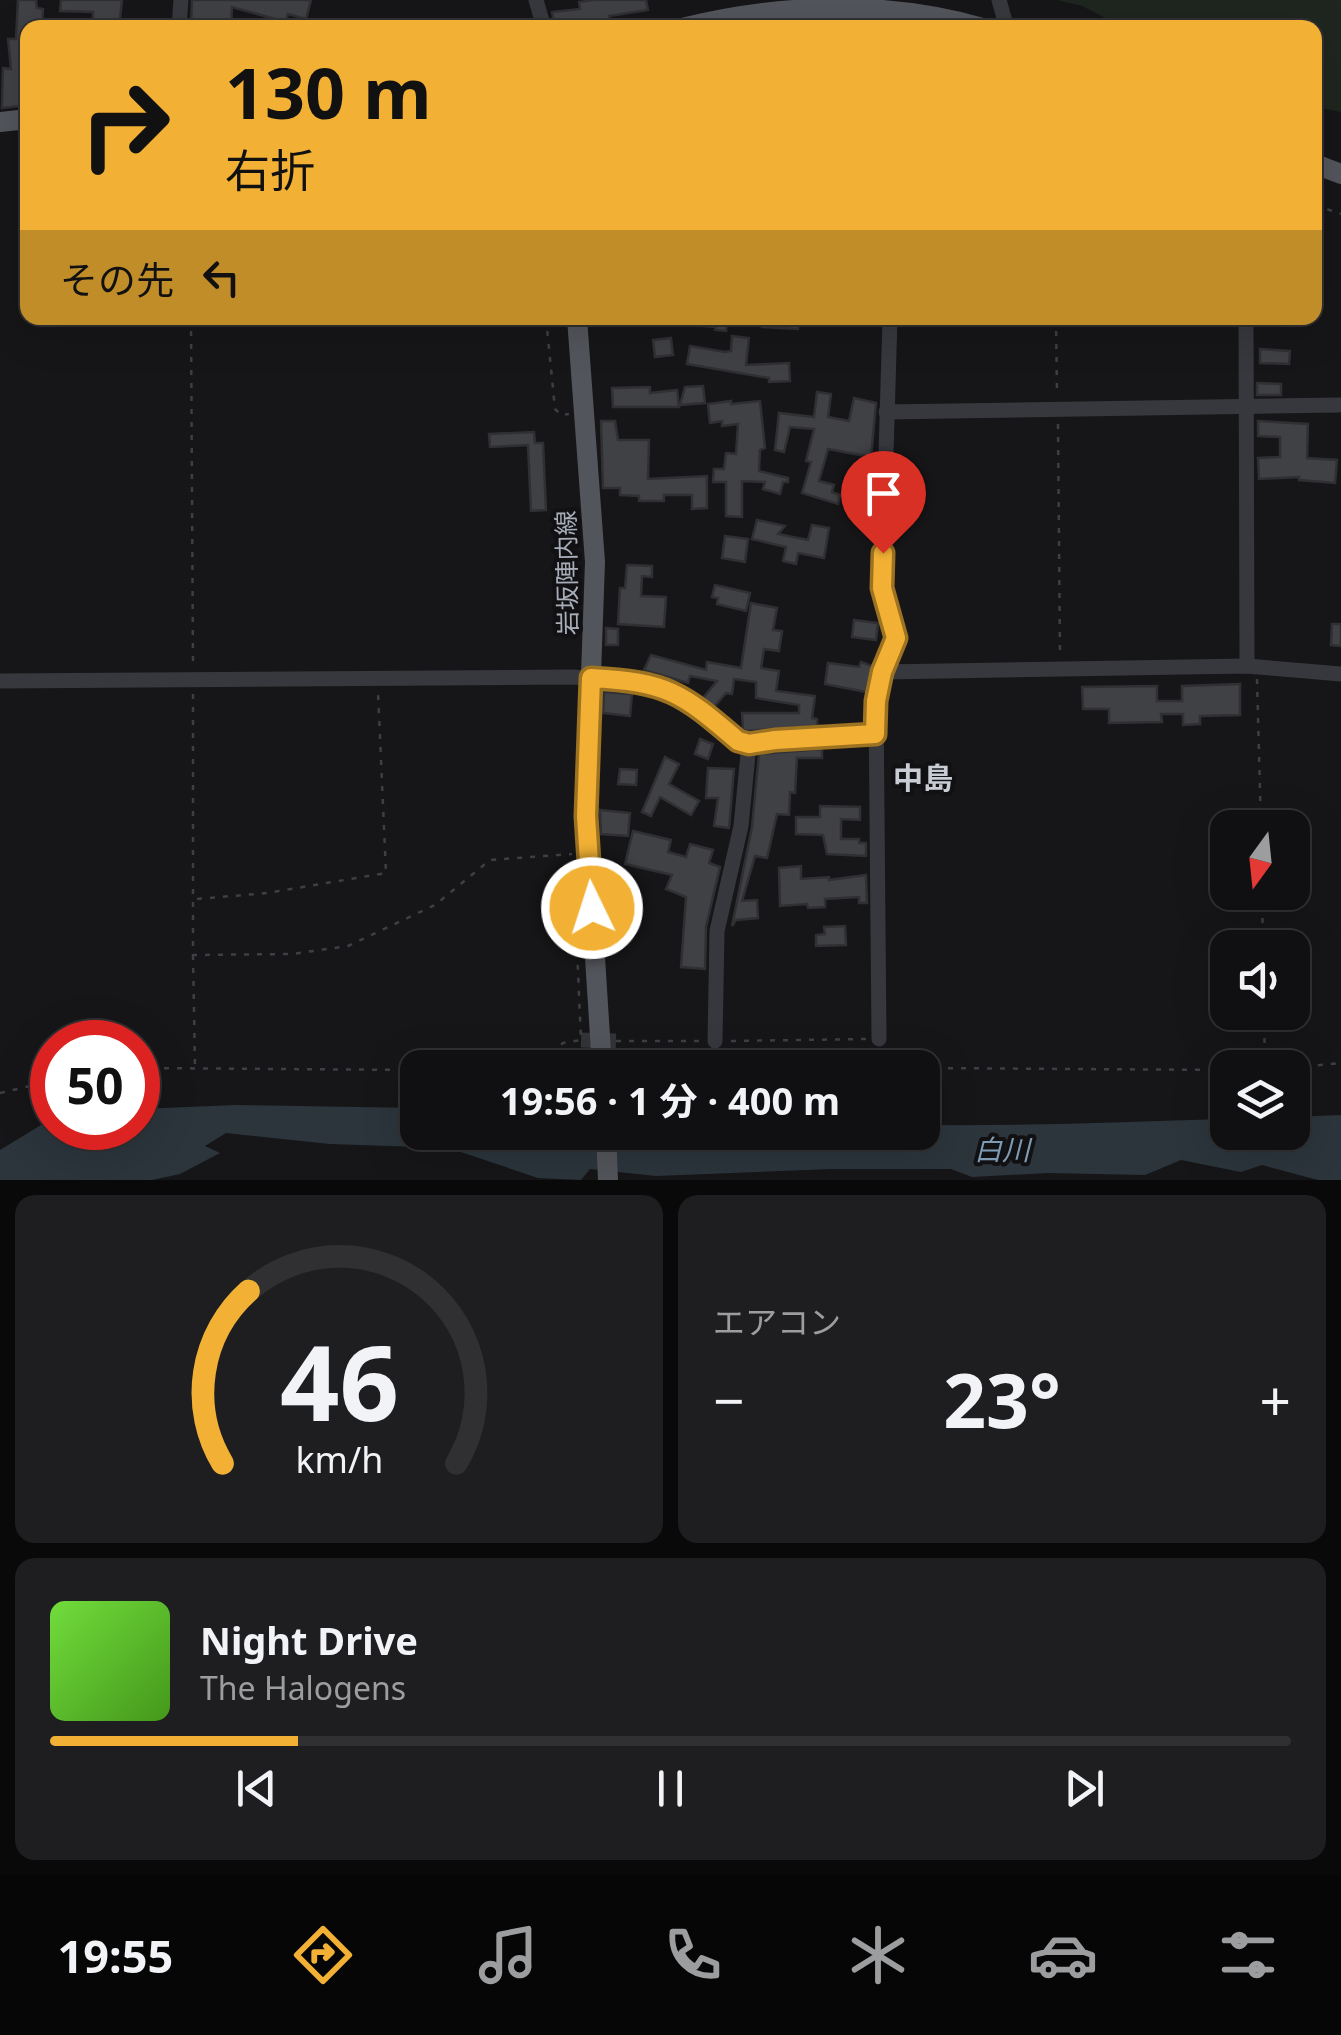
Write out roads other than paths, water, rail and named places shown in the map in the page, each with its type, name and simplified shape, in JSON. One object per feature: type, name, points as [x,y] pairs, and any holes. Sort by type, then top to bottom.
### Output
[{"type":"main road","points":[[727,20],[788,9],[856,4],[890,17],[917,9],[955,20]]},
{"type":"main road","name":"岩坂陣内線","points":[[578,325],[595,562],[586,816],[601,1050]]},
{"type":"main road","points":[[607,1150],[608,1180]]},
{"type":"street","points":[[879,1039],[876,701],[882,672],[896,638],[882,588],[890,325]]},
{"type":"street","points":[[1246,325],[1252,666]]},
{"type":"street","points":[[886,412],[1341,406]]},
{"type":"street","points":[[882,672],[1252,666],[1341,674]]},
{"type":"street","points":[[0,682],[193,678],[637,680],[679,694],[738,741],[749,744],[875,734]]},
{"type":"street","points":[[715,1042],[717,931],[741,826],[749,744]]},
{"type":"water","points":[[160,1108],[400,1108],[400,1146],[330,1144],[226,1133],[205,1146],[220,1153],[180,1174],[152,1180],[0,1180],[0,1150],[30,1132],[30,1150],[160,1150]]},
{"type":"water","name":"白川","points":[[1341,1115],[1341,1180],[1318,1180],[1262,1165],[1241,1172],[1181,1160],[1145,1175],[1048,1173],[972,1177],[951,1169],[832,1169],[656,1176],[590,1169],[581,1180],[538,1178],[455,1150],[940,1150],[940,1125],[1210,1119],[1210,1150],[1310,1150],[1310,1116]]},
{"type":"tunnel","points":[[581,1040],[616,1041]]},
{"type":"district","name":"中島","points":[[923,777]]}]
